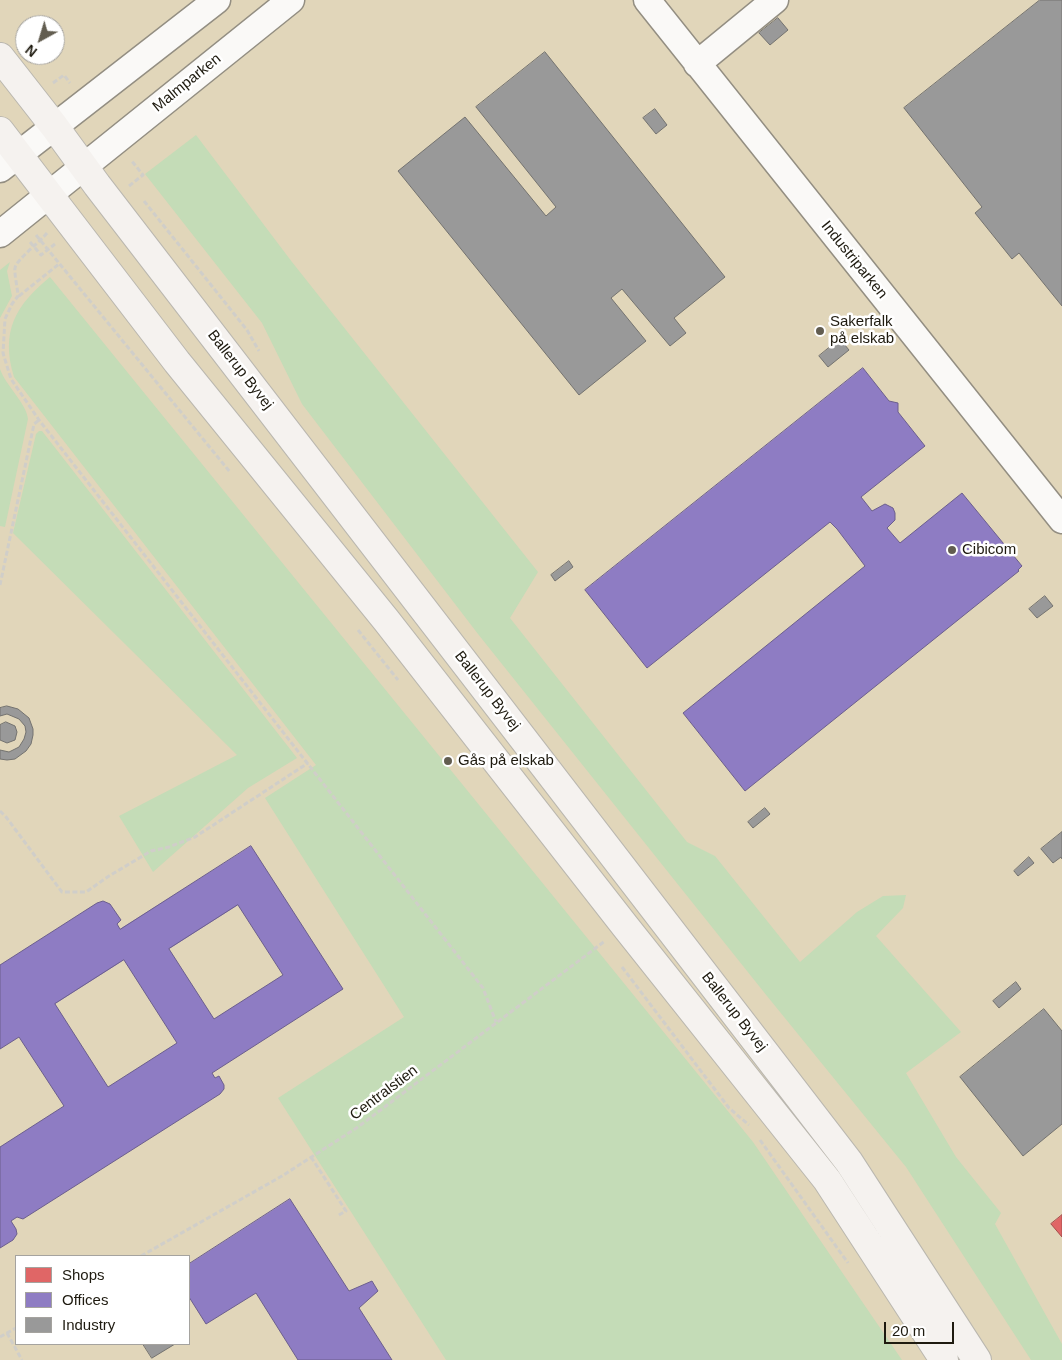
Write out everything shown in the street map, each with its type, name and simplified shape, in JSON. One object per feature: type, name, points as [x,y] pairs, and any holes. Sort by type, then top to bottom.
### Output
[{"type":"main road","name":"Ballerup Byvej","points":[[0,57],[849,1162],[977,1360]]},
{"type":"main road","name":"Ballerup Byvej","points":[[0,131],[9,162],[48,196],[177,362],[393,628],[625,926],[827,1180],[944,1360]]},
{"type":"street","points":[[9,162],[217,0]]},
{"type":"street","name":"Malmparken","points":[[0,234],[291,0]]},
{"type":"street","name":"Industriparken","points":[[647,0],[1062,520]]},
{"type":"street","points":[[697,64],[768,3]]},
{"type":"path","points":[[18,296],[15,268],[20,259],[34,247]]},
{"type":"path","points":[[47,250],[230,472]]},
{"type":"path","points":[[59,264],[18,296],[5,319],[3,353],[12,379],[39,420],[483,988],[496,1022]]},
{"type":"path","points":[[0,585],[34,424],[39,420]]},
{"type":"path","points":[[355,626],[404,688]]},
{"type":"path","points":[[0,811],[62,892],[86,892],[152,851],[195,837],[308,763]]},
{"type":"path","name":"Centralstien","points":[[143,1255],[282,1176],[358,1127],[625,926]]},
{"type":"path","points":[[603,942],[609,950]]},
{"type":"path","points":[[621,966],[729,1108],[750,1127]]},
{"type":"path","points":[[756,1135],[849,1264]]},
{"type":"path","points":[[311,1157],[346,1211],[338,1216]]},
{"type":"path","points":[[0,1337],[15,1329]]},
{"type":"path","points":[[7,1333],[22,1360]]},
{"type":"shaded area","points":[[0,0],[1062,0],[1062,1360],[0,1360]]},
{"type":"green space","points":[[196,135],[292,262],[538,572],[510,618],[687,842],[715,856],[800,962],[857,912],[883,896],[906,895],[903,908],[876,936],[961,1032],[906,1073],[956,1157],[1001,1213],[995,1224],[1062,1344],[1062,1360],[1031,1360],[906,1167],[478,634],[302,404],[262,323],[145,174]]},
{"type":"green space","points":[[10,262],[7,271],[12,296],[0,318],[0,270]]},
{"type":"green space","points":[[50,277],[753,1142],[902,1360],[446,1360],[278,1098],[404,1017],[265,798],[316,765],[14,377],[9,346],[14,320],[28,298]]},
{"type":"green space","points":[[0,369],[24,407],[28,419],[5,527],[0,526]]},
{"type":"green space","points":[[42,431],[297,758],[248,788],[153,872],[119,816],[237,755],[13,533],[36,434]]},
{"type":"building: Shops","points":[[1062,1215],[1062,1237],[1051,1224]]},
{"type":"building: Offices","points":[[863,368],[889,401],[898,403],[898,412],[925,446],[861,497],[872,511],[885,504],[893,508],[895,520],[887,528],[900,543],[962,493],[1022,566],[1019,571],[745,791],[683,713],[865,566],[837,529],[830,522],[647,668],[585,590]]},
{"type":"building: Offices","points":[[251,846],[343,989],[212,1073],[215,1078],[219,1076],[224,1085],[224,1089],[220,1094],[23,1219],[17,1217],[11,1221],[17,1234],[13,1240],[0,1248],[0,1147],[64,1106],[19,1037],[0,1049],[0,965],[103,901],[110,904],[121,920],[117,924],[120,929]],"holes":[[[238,905],[283,975],[214,1019],[169,949]],[[124,960],[177,1043],[108,1087],[55,1004]]]},
{"type":"building: Offices","points":[[290,1199],[349,1291],[372,1281],[378,1291],[359,1308],[392,1360],[298,1360],[256,1293],[206,1324],[190,1299],[190,1263]]},
{"type":"building: Industry","points":[[1040,0],[1062,0],[1062,306],[1019,253],[1012,259],[975,213],[982,207],[904,108]]},
{"type":"building: Industry","points":[[778,18],[788,30],[770,45],[759,33]]},
{"type":"building: Industry","points":[[545,52],[725,277],[674,318],[686,333],[670,346],[622,289],[611,298],[646,341],[579,395],[398,171],[465,117],[546,216],[556,207],[476,107]]},
{"type":"building: Industry","points":[[655,109],[667,125],[656,134],[643,118]]},
{"type":"building: Industry","points":[[840,339],[849,350],[828,367],[819,356]]},
{"type":"building: Industry","points":[[569,561],[573,567],[555,581],[551,575]]},
{"type":"building: Industry","points":[[1045,596],[1053,606],[1037,618],[1029,609]]},
{"type":"building: Industry","points":[[7,706],[18,709],[29,718],[33,735],[31,744],[26,751],[15,759],[7,760],[0,759],[0,750],[9,752],[19,747],[26,732],[25,726],[19,719],[7,714],[0,716],[0,708]]},
{"type":"building: Industry","points":[[6,722],[15,726],[17,732],[15,740],[7,743],[0,740],[0,725]]},
{"type":"building: Industry","points":[[765,808],[770,814],[753,828],[748,822]]},
{"type":"building: Industry","points":[[1062,832],[1062,859],[1061,857],[1053,863],[1041,849]]},
{"type":"building: Industry","points":[[1029,857],[1034,863],[1018,876],[1014,871]]},
{"type":"building: Industry","points":[[1016,982],[1021,989],[999,1008],[993,1001]]},
{"type":"building: Industry","points":[[1044,1009],[1062,1031],[1062,1124],[1023,1156],[960,1077]]},
{"type":"building: Industry","points":[[144,1345],[173,1345],[152,1358]]},
{"type":"place","name":"Sakerfalk på elskab","points":[[820,331]]},
{"type":"place","name":"Cibicom","points":[[952,550]]},
{"type":"place","name":"Gås på elskab","points":[[448,761]]}]
